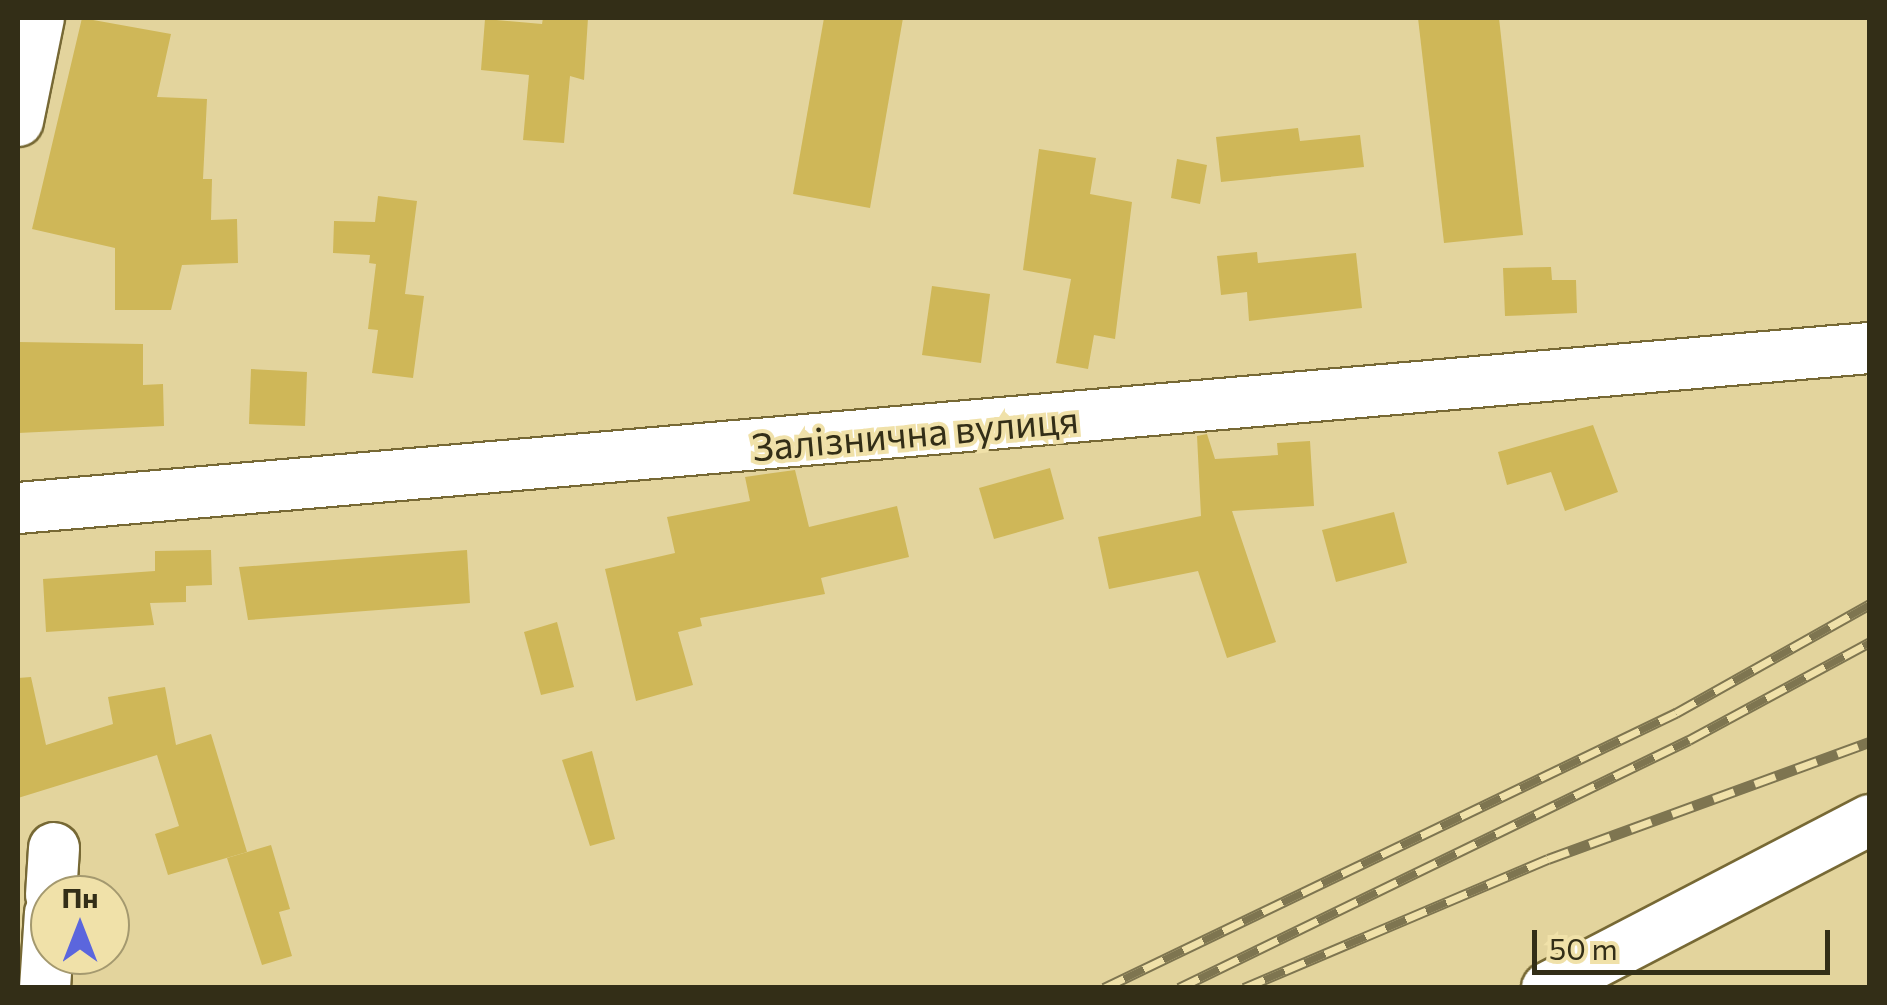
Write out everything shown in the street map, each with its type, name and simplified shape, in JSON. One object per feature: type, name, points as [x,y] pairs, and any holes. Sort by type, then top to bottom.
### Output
[{"type":"street","points":[[18,121],[39,18]]},
{"type":"street","name":"Залізнична вулиця","points":[[18,508],[1813,357],[1870,348]]},
{"type":"street","points":[[1547,988],[1870,820]]},
{"type":"building","points":[[82,18],[171,34],[157,97],[207,99],[203,179],[212,179],[211,220],[237,219],[238,263],[182,265],[171,310],[115,310],[115,248],[32,229]]},
{"type":"building","points":[[543,18],[588,18],[584,80],[570,76],[564,143],[523,140],[529,75],[481,70],[485,19],[542,24]]},
{"type":"building","points":[[824,18],[903,18],[870,208],[793,194]]},
{"type":"building","points":[[1418,18],[1499,18],[1523,235],[1444,243]]},
{"type":"building","points":[[1298,128],[1300,141],[1360,135],[1364,167],[1221,182],[1216,137]]},
{"type":"building","points":[[1039,149],[1096,158],[1090,194],[1132,202],[1115,339],[1094,335],[1088,369],[1056,363],[1071,279],[1023,270]]},
{"type":"building","points":[[1177,159],[1207,165],[1200,204],[1171,198]]},
{"type":"building","points":[[378,196],[417,201],[405,294],[424,296],[413,378],[372,373],[378,330],[368,329],[376,264],[369,263],[370,255],[333,253],[334,221],[375,222]]},
{"type":"building","points":[[1257,252],[1258,263],[1356,253],[1362,308],[1249,321],[1247,292],[1221,295],[1217,256]]},
{"type":"building","points":[[1551,267],[1552,280],[1576,280],[1577,313],[1505,316],[1503,268]]},
{"type":"building","points":[[932,286],[990,294],[981,363],[922,355]]},
{"type":"building","points":[[18,342],[143,344],[143,385],[163,384],[164,426],[18,433]]},
{"type":"building","points":[[251,369],[307,372],[305,426],[249,424]]},
{"type":"building","points":[[1593,425],[1618,492],[1565,511],[1551,472],[1507,485],[1498,452]]},
{"type":"building","points":[[1207,434],[1215,459],[1278,455],[1277,443],[1310,441],[1314,506],[1232,511],[1276,642],[1227,658],[1198,571],[1109,589],[1098,537],[1201,516],[1197,436]]},
{"type":"building","points":[[1050,468],[1064,519],[994,539],[979,488]]},
{"type":"building","points":[[795,470],[809,527],[897,506],[909,557],[821,578],[825,594],[700,618],[702,626],[678,632],[693,685],[636,701],[605,569],[675,553],[667,517],[750,501],[745,477]]},
{"type":"building","points":[[1394,512],[1407,563],[1336,582],[1322,530]]},
{"type":"building","points":[[211,550],[212,585],[186,586],[186,602],[150,603],[154,625],[46,632],[43,579],[155,571],[155,551]]},
{"type":"building","points":[[467,550],[470,603],[248,620],[239,567]]},
{"type":"building","points":[[557,622],[574,687],[541,695],[524,632]]},
{"type":"building","points":[[31,677],[46,745],[113,724],[108,697],[165,687],[176,745],[211,734],[247,852],[168,875],[155,834],[179,826],[157,755],[18,798],[18,678]]},
{"type":"building","points":[[592,751],[615,839],[590,846],[562,760]]},
{"type":"building","points":[[271,845],[290,909],[279,912],[292,956],[262,965],[227,858]]},
{"type":"railway","points":[[1104,988],[1676,713],[1870,604]]},
{"type":"railway","points":[[1179,988],[1689,740],[1870,642]]},
{"type":"railway","points":[[1244,988],[1548,859],[1870,742]]}]
